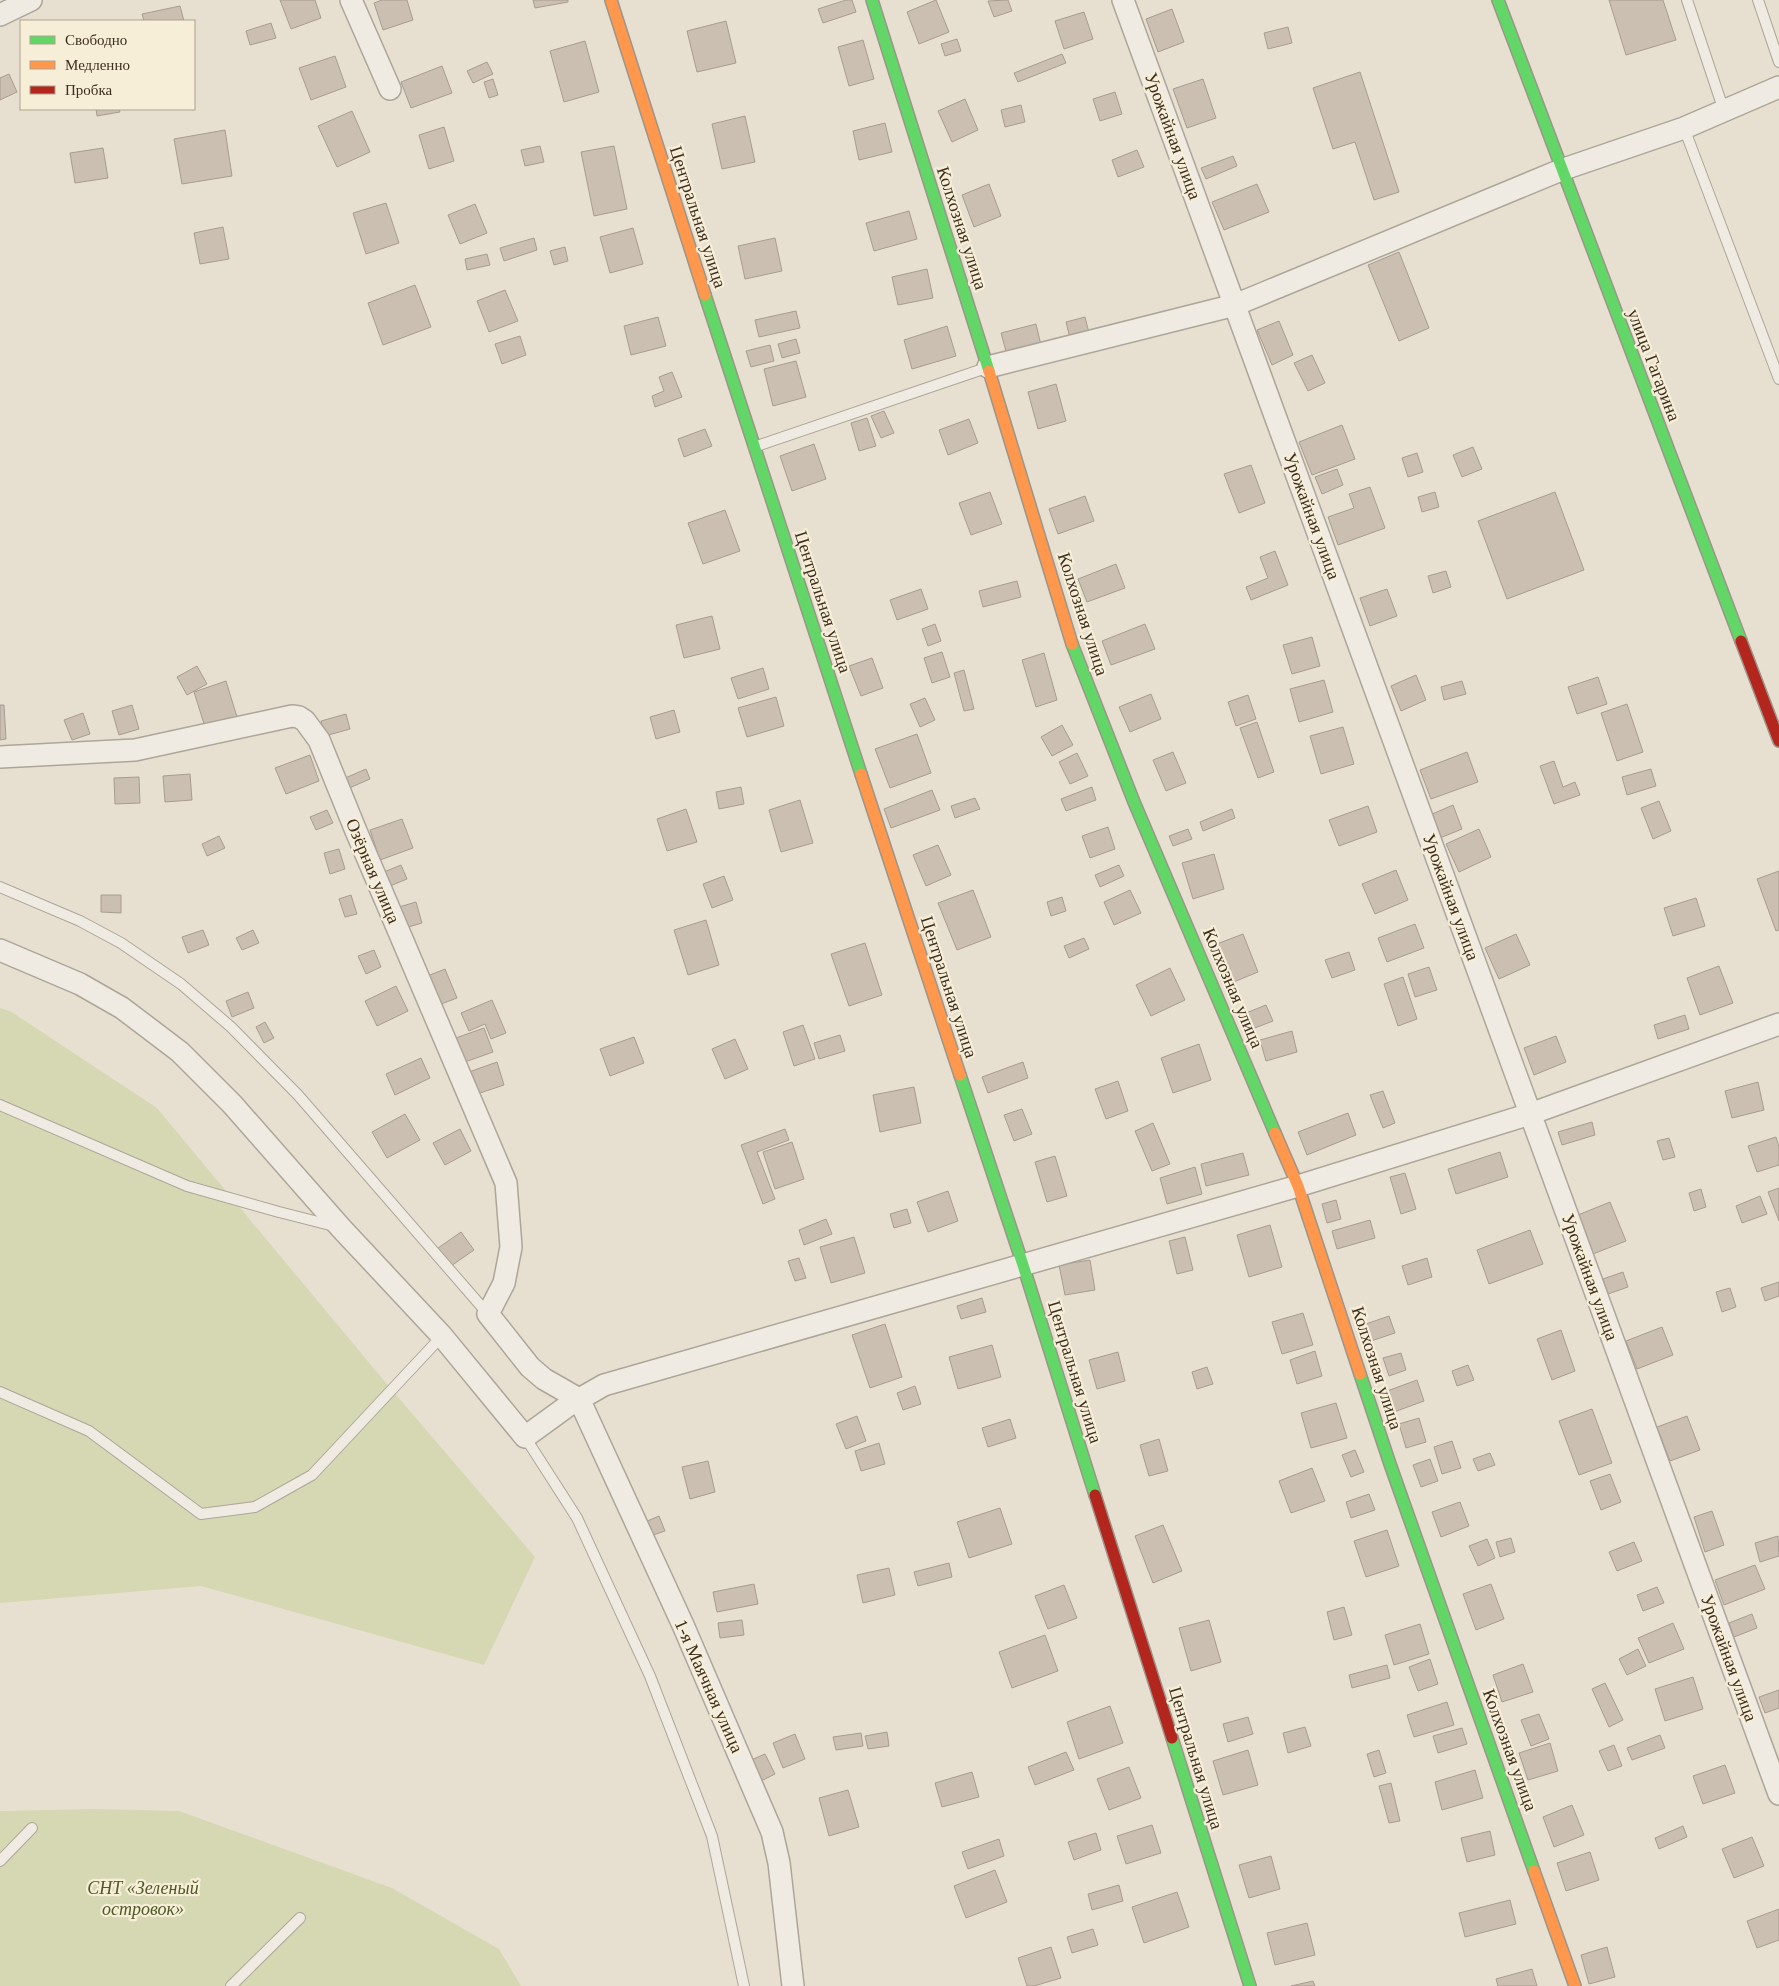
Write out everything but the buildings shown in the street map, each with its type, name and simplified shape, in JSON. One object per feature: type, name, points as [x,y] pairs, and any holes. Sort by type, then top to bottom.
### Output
[{"type":"street","points":[[0,15],[31,0]]},
{"type":"street","points":[[351,0],[390,89]]},
{"type":"street","name":"Центральная улица","points":[[611,0],[753,447],[1023,1265],[1250,1986]]},
{"type":"street","name":"Колхозная улица","points":[[872,0],[988,367],[1069,637],[1134,802],[1298,1186],[1390,1464],[1575,1986]]},
{"type":"street","name":"Урожайная улица","points":[[1123,0],[1779,1794]]},
{"type":"street","name":"улица Гагарина","points":[[1498,0],[1779,741]]},
{"type":"street","points":[[988,367],[1236,305],[1561,170],[1684,128],[1779,88]]},
{"type":"street","name":"Озёрная улица","points":[[0,757],[135,750],[292,716],[299,717],[313,729],[320,740],[360,840],[506,1183],[511,1247],[504,1284],[488,1314]]},
{"type":"street","points":[[0,950],[36,964],[122,1008],[180,1052],[232,1104],[341,1228],[442,1336],[525,1437],[579,1399],[604,1385],[1298,1186],[1530,1114],[1779,1024]]},
{"type":"street","points":[[488,1314],[530,1367],[544,1379],[579,1399]]},
{"type":"street","name":"1-я Маячная улица","points":[[579,1399],[683,1625],[772,1832],[779,1863],[793,1986]]},
{"type":"lane","points":[[1687,0],[1724,111]]},
{"type":"lane","points":[[1758,0],[1779,62]]},
{"type":"lane","points":[[1684,128],[1779,379]]},
{"type":"lane","points":[[753,447],[988,367]]},
{"type":"lane","points":[[0,887],[80,921],[121,943],[181,984],[230,1027],[298,1095],[488,1314]]},
{"type":"lane","points":[[0,1105],[187,1186],[341,1228]]},
{"type":"lane","points":[[0,1392],[89,1431],[201,1514],[255,1507],[312,1474],[442,1336]]},
{"type":"lane","points":[[525,1437],[577,1518],[650,1676],[712,1836],[744,1986]]},
{"type":"lane","points":[[0,1861],[32,1828]]},
{"type":"lane","points":[[231,1986],[300,1918]]},
{"type":"green space","points":[[0,1008],[10,1011],[157,1108],[391,1389],[535,1557],[484,1665],[201,1586],[0,1603]]},
{"type":"green space","name":"СНТ «Зеленый островок»","points":[[94,1809],[179,1811],[392,1888],[499,1949],[521,1986],[0,1986],[0,1811]]},
{"type":"traffic: fast","points":[[872,0],[989,371]]},
{"type":"traffic: fast","points":[[1498,0],[1741,641]]},
{"type":"traffic: fast","points":[[705,295],[861,774]]},
{"type":"traffic: fast","points":[[1072,644],[1134,802],[1275,1133]]},
{"type":"traffic: fast","points":[[960,1075],[1023,1265],[1095,1495]]},
{"type":"traffic: fast","points":[[1360,1374],[1534,1871]]},
{"type":"traffic: fast","points":[[1172,1738],[1250,1986]]},
{"type":"traffic: slow","points":[[611,0],[705,295]]},
{"type":"traffic: slow","points":[[989,371],[1072,644]]},
{"type":"traffic: slow","points":[[861,774],[960,1075]]},
{"type":"traffic: slow","points":[[1275,1133],[1298,1186],[1360,1374]]},
{"type":"traffic: slow","points":[[1534,1871],[1575,1986]]},
{"type":"traffic: jam","points":[[1741,641],[1779,741]]},
{"type":"traffic: jam","points":[[1095,1495],[1172,1738]]}]
